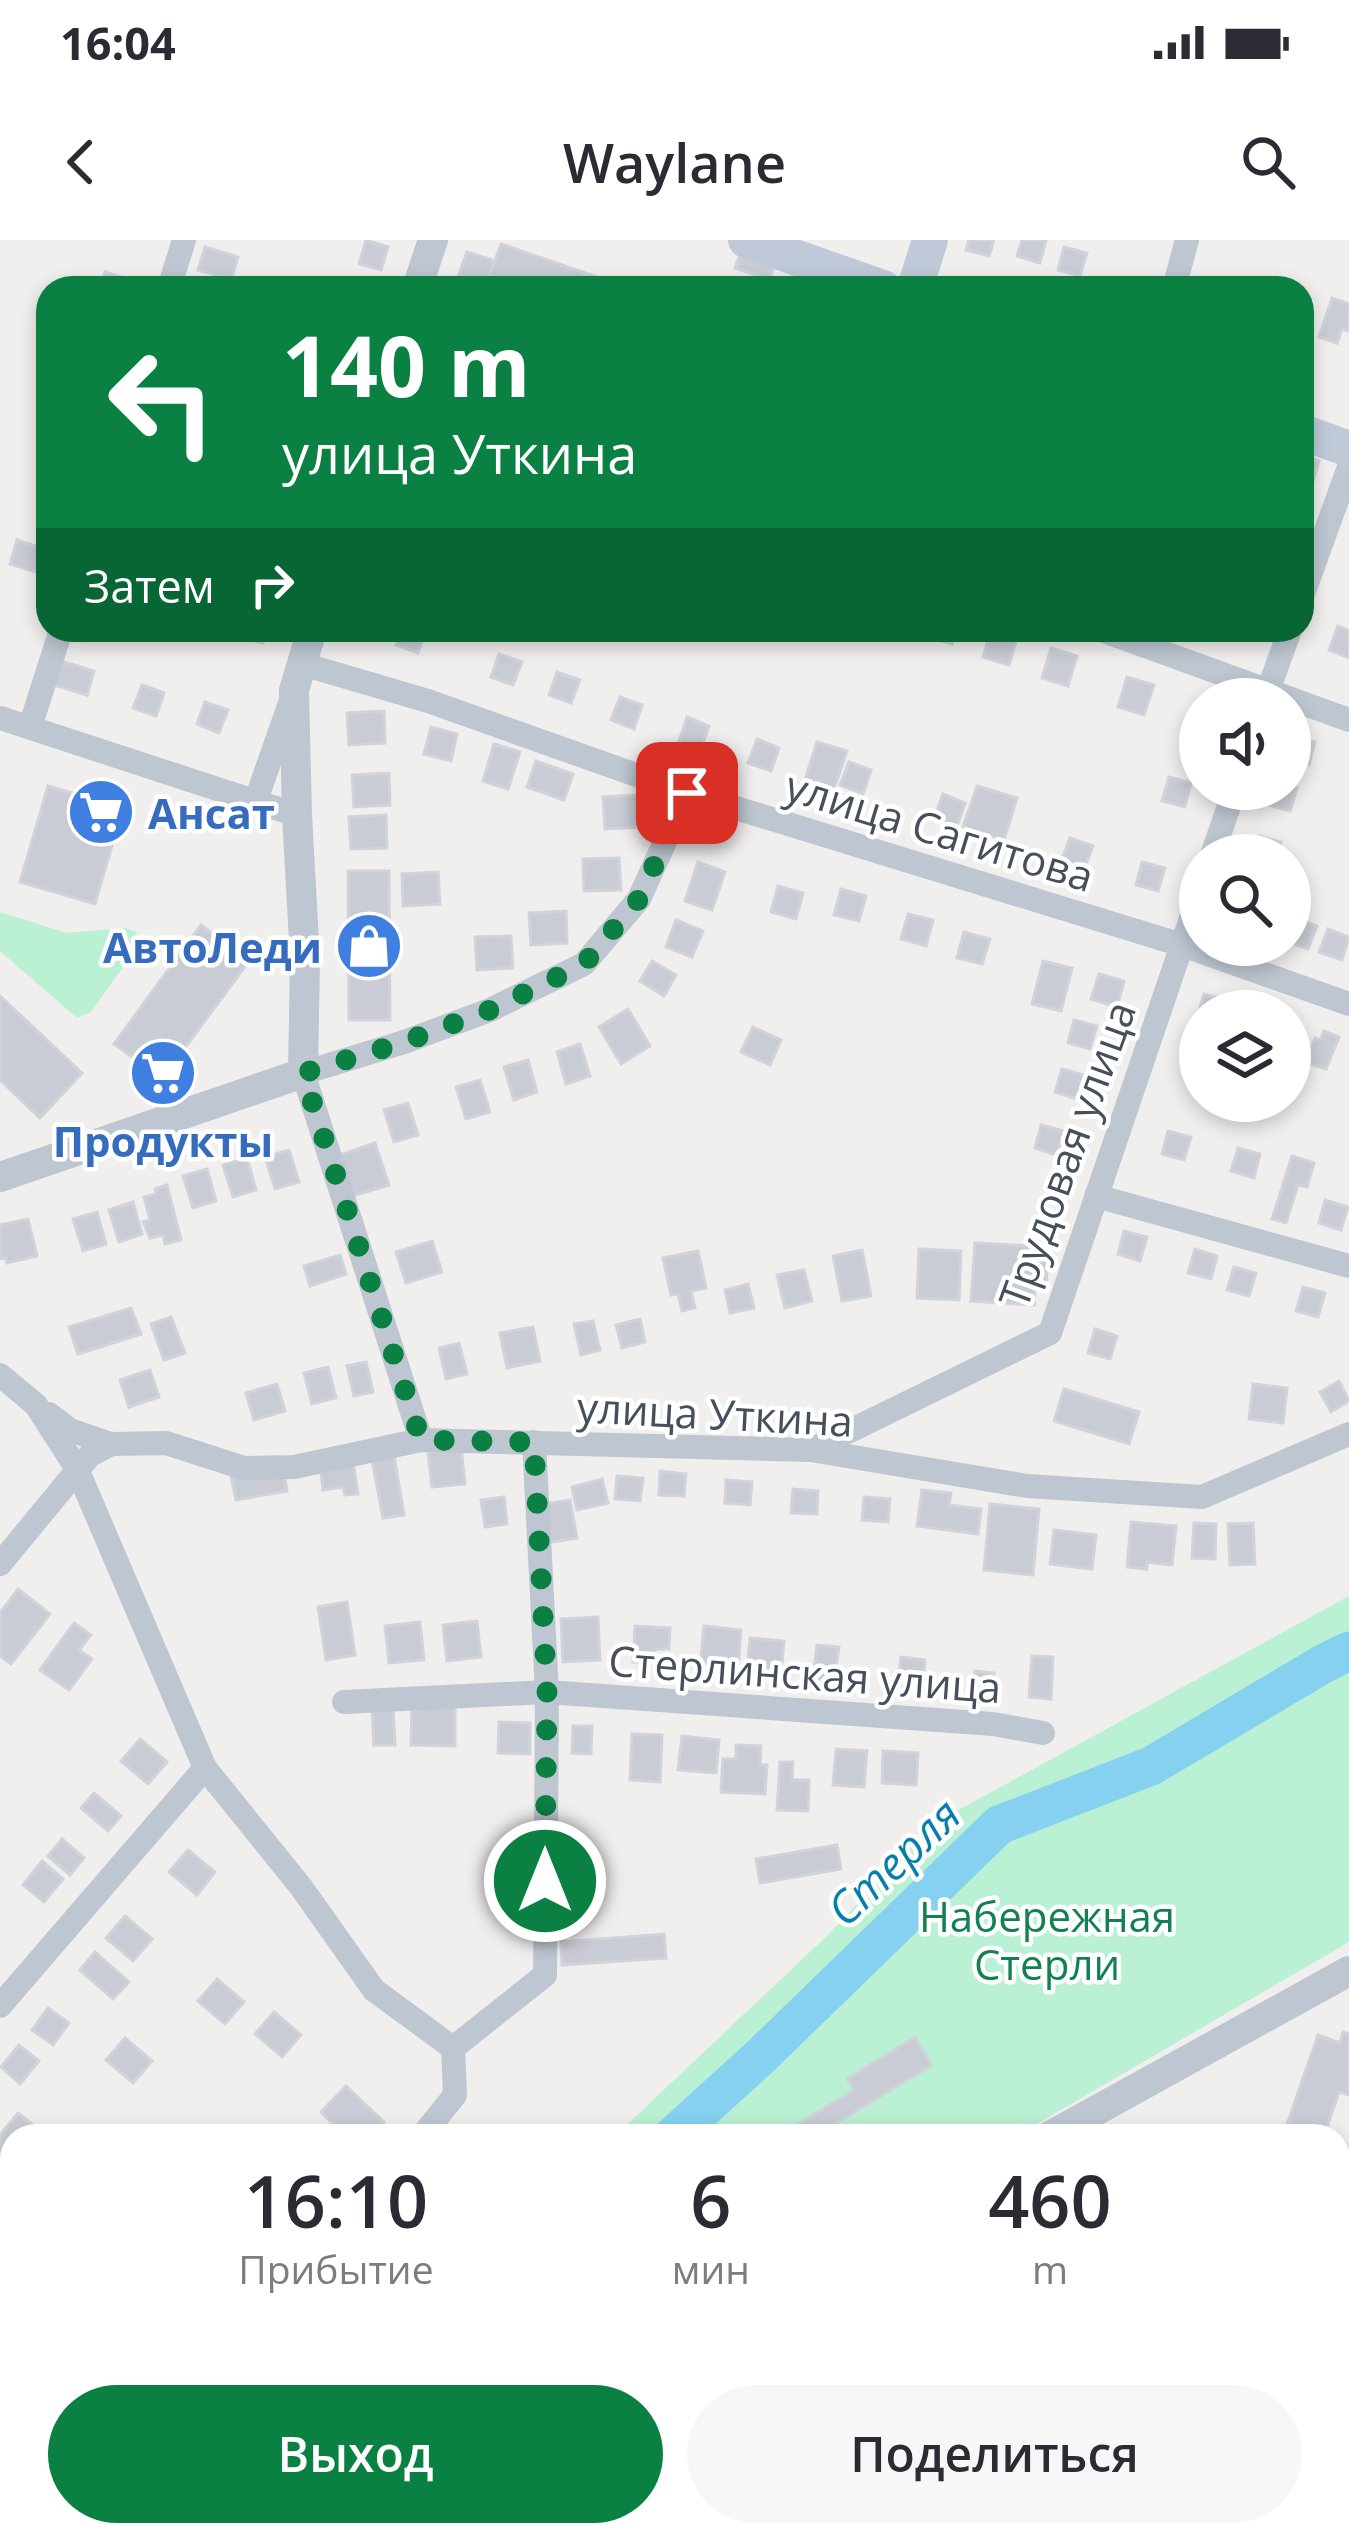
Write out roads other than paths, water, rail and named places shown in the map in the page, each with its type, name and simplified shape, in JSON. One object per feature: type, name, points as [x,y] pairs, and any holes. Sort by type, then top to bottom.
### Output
[{"type":"main road","points":[[746,240],[850,276]]},
{"type":"main road","points":[[919,276],[930,240]]},
{"type":"main road","points":[[1314,436],[1349,448]]},
{"type":"street","points":[[173,276],[184,240]]},
{"type":"street","points":[[421,276],[433,240]]},
{"type":"street","points":[[1177,276],[1186,240]]},
{"type":"street","points":[[1314,564],[1349,467]]},
{"type":"street","points":[[30,728],[57,642]]},
{"type":"street","points":[[255,802],[308,642]]},
{"type":"street","points":[[1132,642],[1226,678]]},
{"type":"street","points":[[1273,678],[1286,642]]},
{"type":"street","points":[[298,677],[303,1073],[421,1440]]},
{"type":"street","name":"улица Сагитова","points":[[298,677],[428,700],[687,793],[1179,944]]},
{"type":"street","points":[[1311,707],[1349,719]]},
{"type":"street","points":[[0,718],[297,815]]},
{"type":"street","points":[[0,1177],[404,1042],[490,1010],[584,964],[639,899],[687,793]]},
{"type":"street","name":"Трудовая улица","points":[[811,1450],[1050,1333],[1179,954]]},
{"type":"street","name":"улица Сагитова","points":[[1241,966],[1349,1004]]},
{"type":"street","points":[[1096,1196],[1349,1266]]},
{"type":"street","points":[[0,1376],[70,1430],[111,1444]]},
{"type":"street","points":[[36,1405],[77,1469],[205,1768],[301,1887],[374,1990],[453,2048]]},
{"type":"street","name":"улица Уткина","points":[[111,1444],[166,1443],[244,1468],[294,1467],[421,1440],[811,1450],[1027,1486],[1202,1497],[1349,1434]]},
{"type":"street","points":[[453,2048],[544,1975],[547,1692],[534,1442]]},
{"type":"street","points":[[0,1564],[77,1469],[111,1444]]},
{"type":"street","name":"Стерлинская улица","points":[[344,1702],[547,1692],[993,1724],[1043,1733]]},
{"type":"street","points":[[0,2006],[205,1768]]},
{"type":"street","points":[[1072,2124],[1349,1971]]},
{"type":"street","points":[[432,2124],[455,2095],[453,2048]]},
{"type":"waterway","name":"Стерля","points":[[686,2124],[999,1825],[1151,1766],[1349,1651]]},
{"type":"place","name":"Ансат","points":[[101,812]]},
{"type":"place","name":"АвтоЛеди","points":[[369,946]]},
{"type":"place","name":"Продукты","points":[[163,1073]]},
{"type":"park label","name":"Набережная Стерли","points":[[1047,1939]]}]
